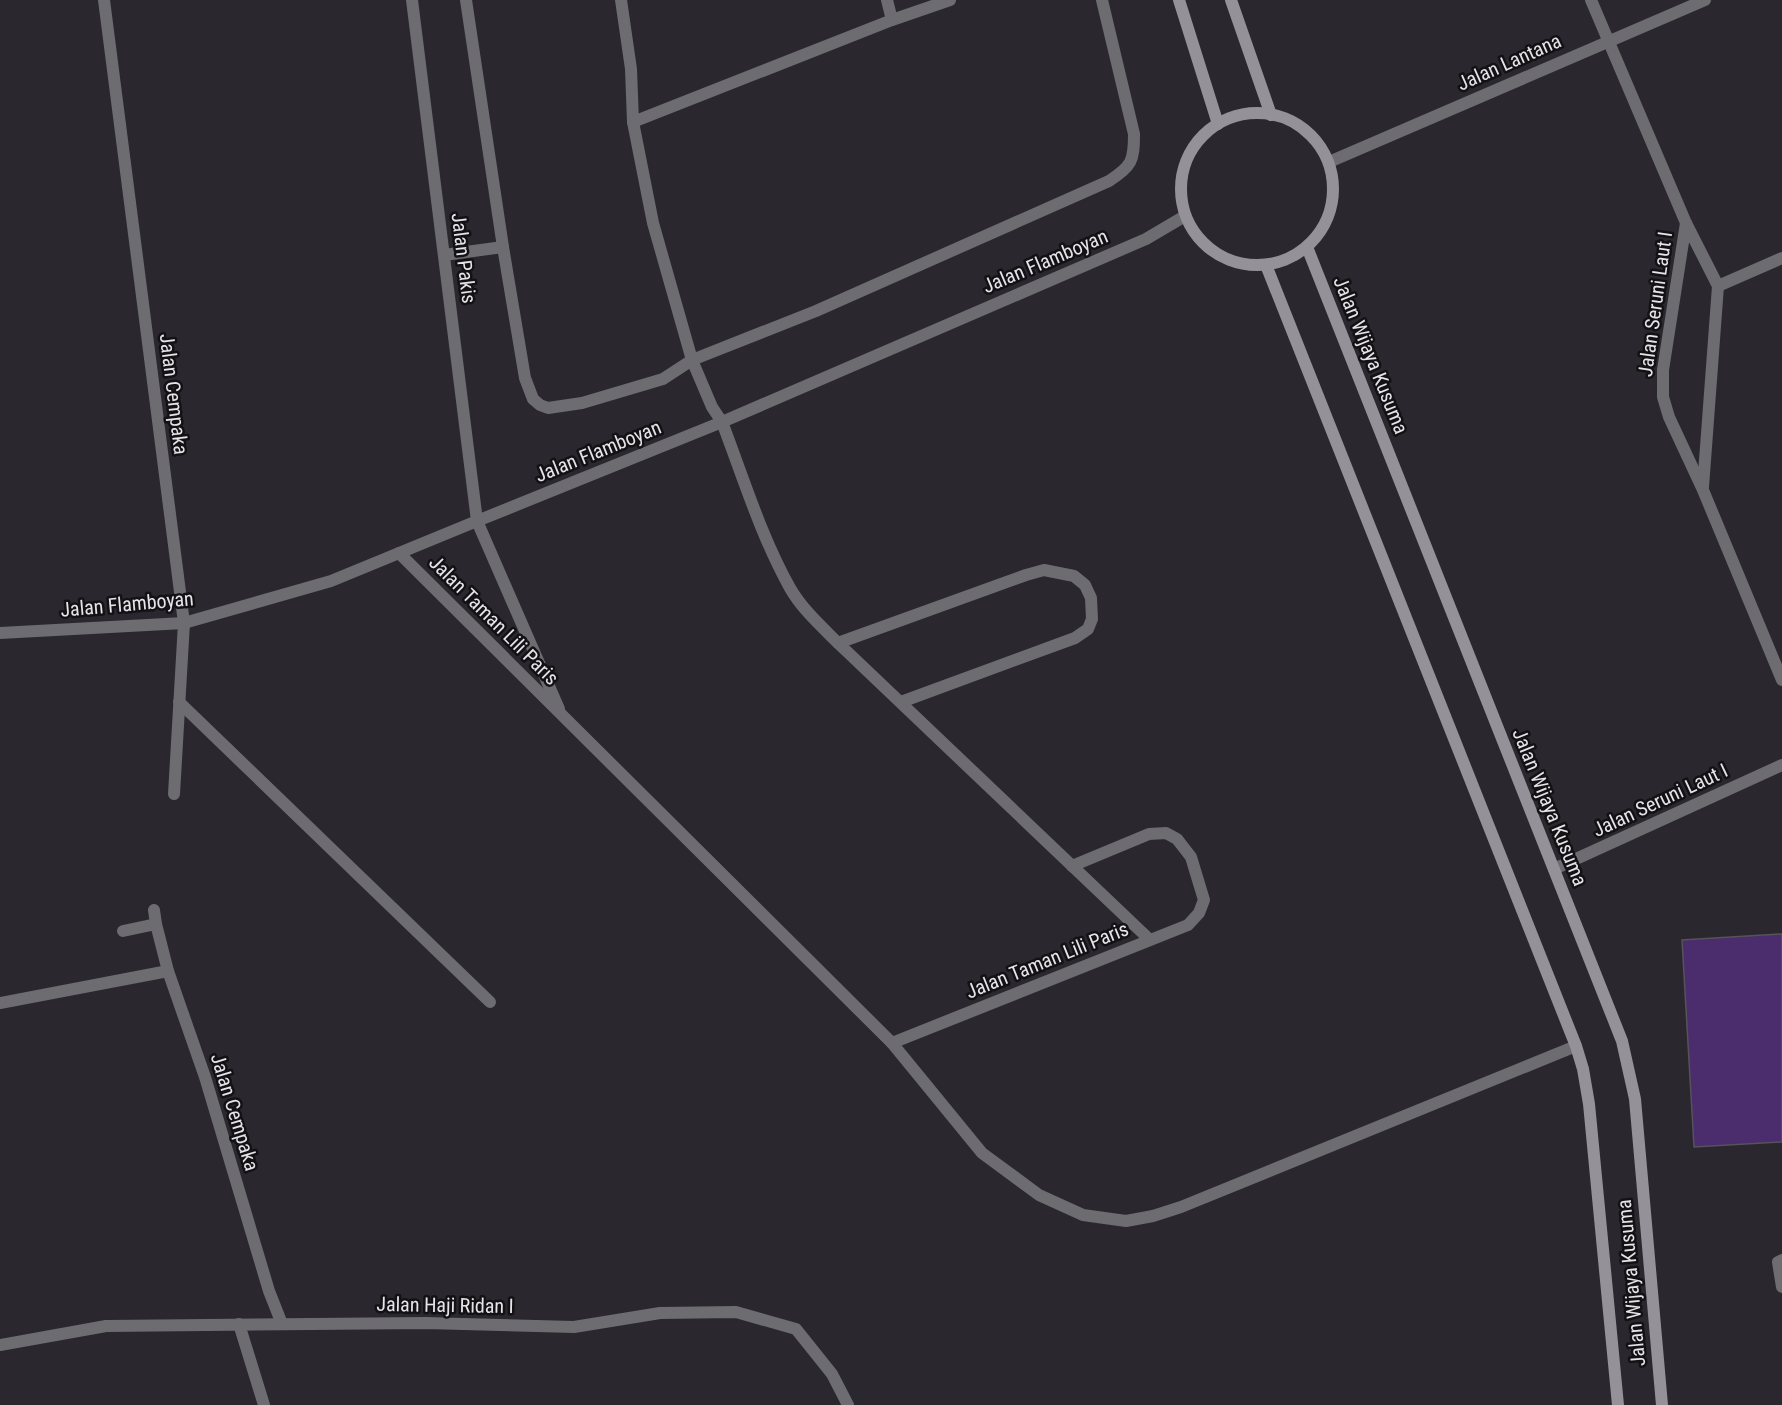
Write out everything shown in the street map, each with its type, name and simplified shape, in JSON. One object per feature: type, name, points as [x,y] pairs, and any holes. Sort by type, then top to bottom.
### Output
[{"type":"street","name":"Jalan Cempaka","points":[[104,0],[184,623],[174,795]]},
{"type":"street","name":"Jalan Pakis","points":[[412,0],[477,521]]},
{"type":"street","points":[[466,0],[525,378],[533,399],[548,408],[582,403],[663,379],[692,360],[816,311],[1109,181],[1122,172],[1134,154],[1134,134],[1102,0]]},
{"type":"street","name":"Jalan Taman Lili Paris","points":[[399,553],[892,1043],[1149,939],[810,616],[790,589],[768,543],[722,422],[712,407],[692,360],[653,223],[633,122],[631,69],[621,0]]},
{"type":"street","points":[[887,0],[892,21]]},
{"type":"street","points":[[633,122],[950,0]]},
{"type":"street","points":[[1179,0],[1218,124]]},
{"type":"street","points":[[1231,0],[1271,115]]},
{"type":"street","name":"Jalan Seruni Laut I","points":[[1591,0],[1686,223],[1718,286],[1702,490]]},
{"type":"street","name":"Jalan Lantana","points":[[1329,162],[1705,0]]},
{"type":"street","points":[[1244,115],[1271,115],[1286,119],[1300,127],[1312,136],[1322,149],[1329,162],[1333,185],[1331,207],[1322,229],[1307,247],[1281,262],[1266,265],[1245,264],[1226,259],[1209,249],[1195,234],[1185,216],[1180,186],[1188,158],[1196,144],[1218,124],[1244,115]]},
{"type":"street","name":"Jalan Flamboyan","points":[[0,633],[184,623],[331,581],[722,422],[1146,239],[1185,216]]},
{"type":"street","name":"Jalan Seruni Laut I","points":[[1686,223],[1663,370],[1663,396],[1782,680]]},
{"type":"street","points":[[444,255],[503,247]]},
{"type":"street","name":"Jalan Wijaya Kusuma","points":[[1307,247],[1618,1032],[1635,1099],[1662,1405]]},
{"type":"street","points":[[1718,286],[1782,258]]},
{"type":"street","name":"Jalan Wijaya Kusuma","points":[[1266,265],[1576,1046],[1583,1069],[1589,1104],[1618,1405]]},
{"type":"street","name":"Jalan Taman Lili Paris","points":[[477,521],[562,715]]},
{"type":"street","points":[[838,643],[1044,570],[1074,576],[1085,585],[1091,598],[1092,619],[1088,629],[1075,638],[901,702]]},
{"type":"street","points":[[179,702],[490,1002]]},
{"type":"street","name":"Jalan Seruni Laut I","points":[[1554,868],[1782,765]]},
{"type":"street","points":[[1072,866],[1149,834],[1166,833],[1177,839],[1191,857],[1204,900],[1199,913],[1188,925],[1149,939]]},
{"type":"street","name":"Jalan Cempaka","points":[[154,910],[168,971],[205,1077],[269,1292],[282,1324]]},
{"type":"street","points":[[123,931],[156,924]]},
{"type":"street","points":[[0,1003],[168,971]]},
{"type":"street","points":[[892,1043],[982,1153],[1038,1195],[1083,1215],[1126,1221],[1153,1216],[1181,1207],[1576,1046]]},
{"type":"street","points":[[1782,1260],[1778,1262],[1782,1287]]},
{"type":"street","name":"Jalan Haji Ridan I","points":[[0,1345],[106,1326],[426,1323],[574,1327],[660,1313],[736,1312],[796,1329],[832,1374],[848,1405]]},
{"type":"street","points":[[239,1324],[264,1405]]},
{"type":"building","points":[[1782,934],[1782,1142],[1694,1147],[1682,940]]}]
